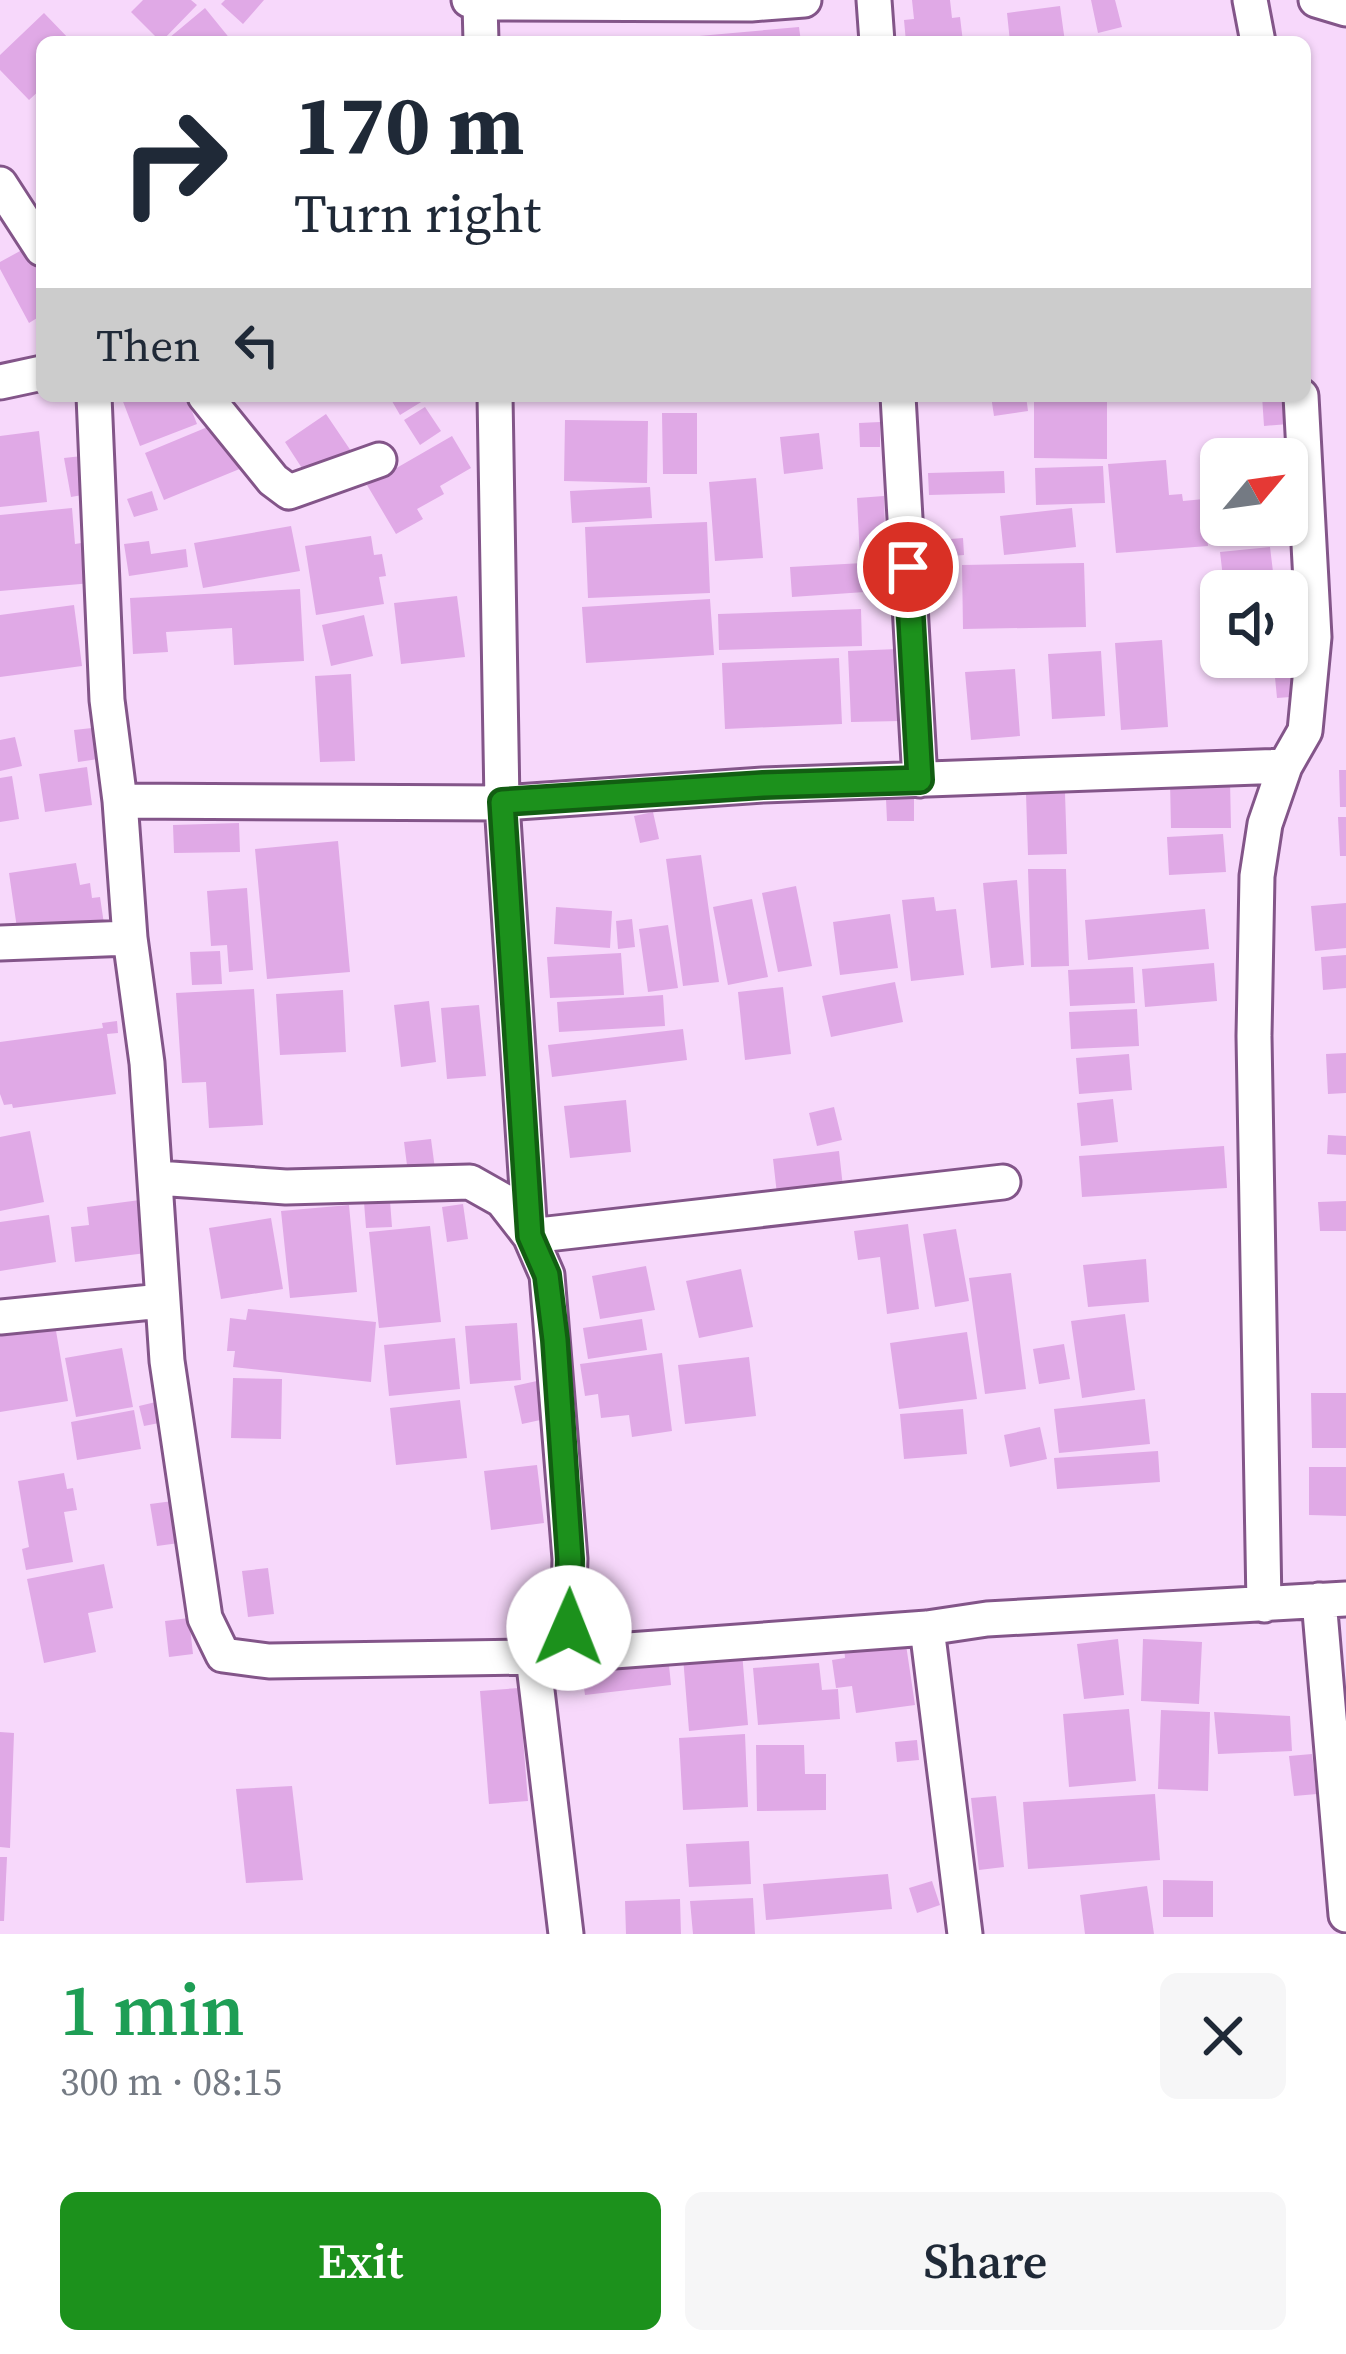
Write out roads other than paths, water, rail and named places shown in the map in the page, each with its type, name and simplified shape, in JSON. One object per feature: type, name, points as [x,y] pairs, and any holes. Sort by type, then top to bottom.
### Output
[{"type":"street","points":[[480,36],[474,2],[751,4],[804,0]]},
{"type":"street","points":[[874,0],[877,36]]},
{"type":"street","points":[[1250,0],[1257,36]]},
{"type":"street","points":[[1316,0],[1346,9]]},
{"type":"street","points":[[21,208],[36,237]]},
{"type":"street","points":[[0,382],[36,374]]},
{"type":"street","points":[[94,402],[106,700],[157,1178],[166,1361],[205,1618],[223,1655],[269,1661],[532,1658],[927,1628],[987,1618],[1332,1600],[1346,1915]]},
{"type":"street","points":[[210,402],[273,480],[289,492],[379,460]]},
{"type":"street","points":[[495,402],[502,802],[530,1236]]},
{"type":"street","points":[[898,402],[920,780]]},
{"type":"street","points":[[1264,1605],[1254,1036],[1257,876],[1265,824],[1285,766],[1305,731],[1314,637],[1301,402]]},
{"type":"street","points":[[120,801],[502,802],[763,785],[1285,766]]},
{"type":"street","points":[[0,944],[130,938]]},
{"type":"street","points":[[157,1178],[286,1187],[470,1182],[502,1200],[530,1236],[547,1275],[570,1559],[567,1653]]},
{"type":"street","points":[[530,1236],[1004,1182]]},
{"type":"street","points":[[0,1317],[162,1301]]},
{"type":"street","points":[[927,1628],[965,1934]]},
{"type":"street","points":[[532,1658],[566,1934]]}]
